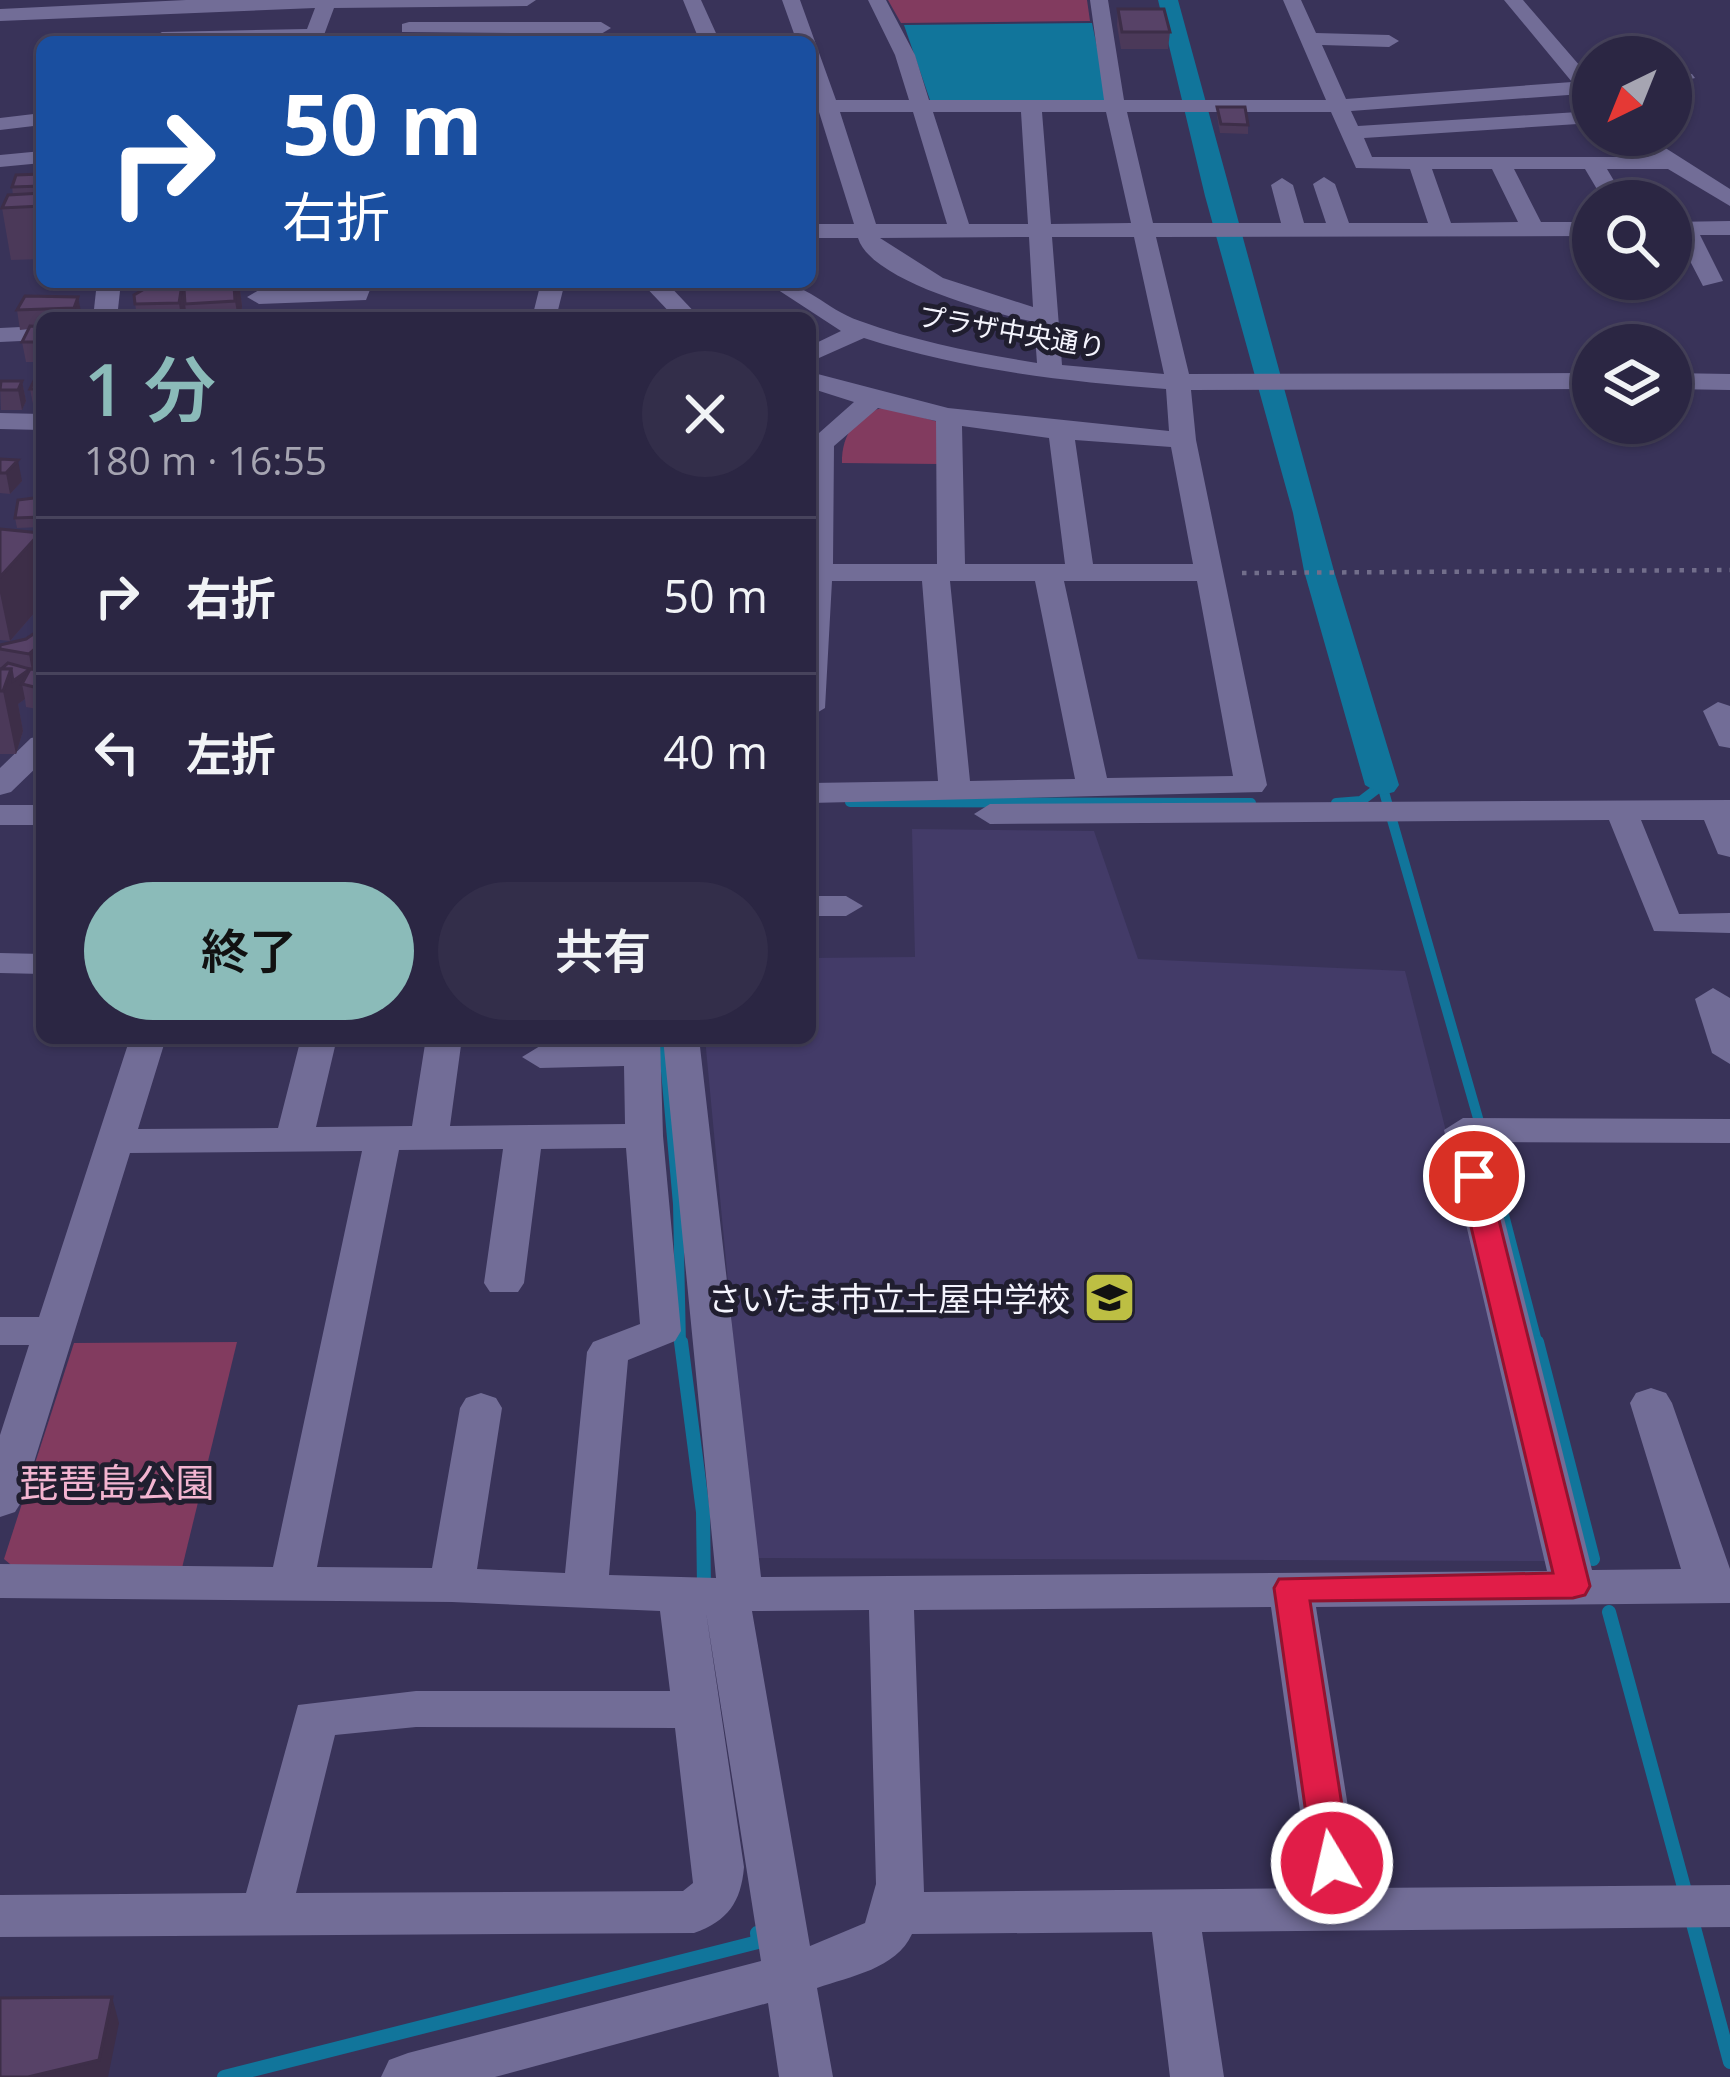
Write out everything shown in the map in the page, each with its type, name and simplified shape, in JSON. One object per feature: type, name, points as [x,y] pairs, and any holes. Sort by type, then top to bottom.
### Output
[{"type":"street","points":[[5,0],[0,15],[171,3],[527,0]]},
{"type":"street","points":[[418,1],[407,35],[603,35],[591,0]]},
{"type":"street","points":[[692,0],[707,36]]},
{"type":"street","points":[[791,0],[805,36]]},
{"type":"street","points":[[877,0],[905,55],[961,230]]},
{"type":"street","points":[[816,794],[1251,784],[1183,440],[1178,381],[1115,106],[1099,0]]},
{"type":"street","points":[[1292,0],[1364,163],[1667,163]]},
{"type":"street","points":[[1513,0],[1572,67]]},
{"type":"street","points":[[284,36],[314,35],[327,1]]},
{"type":"street","points":[[163,36],[171,3]]},
{"type":"street","points":[[1308,39],[1389,41]]},
{"type":"street","points":[[1047,317],[992,307],[945,290],[872,247],[862,230],[821,106],[1336,106],[1439,90],[1572,86]]},
{"type":"street","points":[[1031,105],[1050,372]]},
{"type":"street","points":[[1349,133],[1572,118]]},
{"type":"street","points":[[0,124],[36,121]]},
{"type":"street","points":[[1658,156],[1728,195]]},
{"type":"street","points":[[0,161],[36,158]]},
{"type":"street","points":[[1419,163],[1442,230]]},
{"type":"street","points":[[1501,163],[1533,230]]},
{"type":"street","points":[[1592,163],[1602,180]]},
{"type":"street","points":[[1324,184],[1340,231]]},
{"type":"street","points":[[1282,185],[1294,231]]},
{"type":"street","points":[[1692,229],[1730,228]]},
{"type":"street","points":[[816,231],[1572,229]]},
{"type":"street","points":[[1692,251],[1711,281]]},
{"type":"street","points":[[259,299],[358,295],[360,288]]},
{"type":"street","points":[[658,288],[682,312]]},
{"type":"street","name":"プラザ中央通り","points":[[789,288],[862,329],[948,356],[1100,380],[1572,381]]},
{"type":"street","points":[[816,352],[862,329]]},
{"type":"street","points":[[0,335],[36,333]]},
{"type":"street","points":[[1692,381],[1730,382]]},
{"type":"street","points":[[816,382],[870,402],[949,416],[1061,433],[1183,440]]},
{"type":"street","points":[[816,548],[823,505],[821,444],[870,402]]},
{"type":"street","points":[[949,416],[943,572],[956,790]]},
{"type":"street","points":[[0,421],[36,422]]},
{"type":"street","points":[[1061,433],[1080,573]]},
{"type":"street","points":[[816,572],[1211,573]]},
{"type":"street","points":[[1048,573],[1093,788]]},
{"type":"street","points":[[0,785],[36,751]]},
{"type":"street","points":[[816,814],[1723,810],[1730,847]]},
{"type":"street","points":[[1622,811],[1666,924],[1730,923]]},
{"type":"street","points":[[0,815],[36,815]]},
{"type":"street","points":[[816,906],[847,905]]},
{"type":"street","points":[[0,963],[36,964]]},
{"type":"street","points":[[1713,999],[1730,1053]]},
{"type":"street","points":[[0,1501],[146,1044]]},
{"type":"street","points":[[294,1139],[318,1044]]},
{"type":"street","points":[[429,1138],[443,1044]]},
{"type":"street","points":[[681,1044],[710,1594],[806,2077]]},
{"type":"street","points":[[540,1057],[642,1046],[644,1136],[661,1331],[608,1352],[585,1593]]},
{"type":"street","points":[[1573,1586],[1463,1130],[1730,1131]]},
{"type":"street","points":[[113,1141],[644,1136]]},
{"type":"street","points":[[504,1283],[524,1137]]},
{"type":"street","points":[[291,1586],[383,1138]]},
{"type":"street","points":[[0,1331],[58,1331]]},
{"type":"street","points":[[0,1580],[710,1594],[1719,1586],[1651,1403]]},
{"type":"street","points":[[452,1586],[481,1408]]},
{"type":"street","points":[[1291,1588],[1339,1909]]},
{"type":"street","points":[[408,2077],[788,1976],[858,1952],[886,1936],[901,1884],[891,1591]]},
{"type":"street","points":[[0,1916],[694,1912],[717,1892],[719,1868],[696,1710],[710,1594]]},
{"type":"street","points":[[266,1915],[315,1718],[416,1709],[696,1710]]},
{"type":"street","points":[[892,1912],[1730,1906]]},
{"type":"street","points":[[1174,1910],[1197,2077]]},
{"type":"path","points":[[1211,573],[1730,570]]},
{"type":"shaded area","name":"さいたま市立土屋中学校","points":[[912,829],[1094,831],[1138,959],[1405,971],[1556,1561],[754,1558],[706,1044],[816,1044],[816,958],[915,957]]},
{"type":"green space","points":[[888,0],[1087,0],[1090,21],[901,23]]},
{"type":"green space","points":[[888,407],[938,422],[938,464],[842,463],[853,426],[868,413]]},
{"type":"green space","name":"琵琶島公園","points":[[237,1342],[182,1568],[16,1569],[4,1559],[74,1343]]},
{"type":"water","points":[[1092,23],[1108,100],[930,100],[904,25]]},
{"type":"building","points":[[1118,9],[1164,9],[1170,32],[1122,32]]},
{"type":"building","points":[[1217,107],[1245,107],[1248,125],[1221,124]]},
{"type":"building","points":[[36,174],[36,186],[12,187],[16,175]]},
{"type":"building","points":[[36,193],[36,206],[2,208],[8,195]]},
{"type":"building","points":[[146,288],[182,288],[179,303],[135,304],[134,295]]},
{"type":"building","points":[[234,288],[235,301],[185,304],[184,289]]},
{"type":"building","points":[[25,296],[78,297],[74,308],[17,310]]},
{"type":"building","points":[[30,326],[36,326],[36,342],[22,342]]},
{"type":"building","points":[[1,381],[22,381],[18,390],[0,390]]},
{"type":"building","points":[[0,459],[18,460],[0,473]]},
{"type":"building","points":[[36,498],[36,517],[15,518],[18,500]]},
{"type":"building","points":[[0,529],[36,533],[36,537],[0,577]]},
{"type":"building","points":[[36,632],[36,648],[29,654],[0,649],[0,645]]},
{"type":"building","points":[[8,663],[30,669],[13,681],[11,669],[1,669]]},
{"type":"building","points":[[0,669],[11,669],[3,691],[0,691]]},
{"type":"building","points":[[30,669],[36,670],[36,688],[22,684]]},
{"type":"building","points":[[112,1997],[99,2060],[28,2077],[0,2077],[0,1998]]},
{"type":"waterway","points":[[1168,0],[1217,196],[1252,303],[1308,513],[1319,571],[1382,785]]},
{"type":"waterway","points":[[1336,803],[1361,801],[1382,785],[1482,1132]]},
{"type":"waterway","points":[[850,802],[1251,803]]},
{"type":"waterway","points":[[664,1044],[678,1204],[681,1345]]},
{"type":"waterway","points":[[1490,1161],[1538,1345]]},
{"type":"waterway","points":[[681,1342],[703,1512],[704,1588]]},
{"type":"waterway","points":[[1537,1342],[1593,1559]]},
{"type":"waterway","points":[[1609,1612],[1685,1891]]},
{"type":"waterway","points":[[1692,1920],[1730,2062]]},
{"type":"waterway","points":[[224,2077],[758,1942],[757,1933]]},
{"type":"place","name":"さいたま市立土屋中学校","points":[[1109,1298]]},
{"type":"route","points":[[1332,1863],[1291,1588],[1573,1586],[1474,1176]]}]
